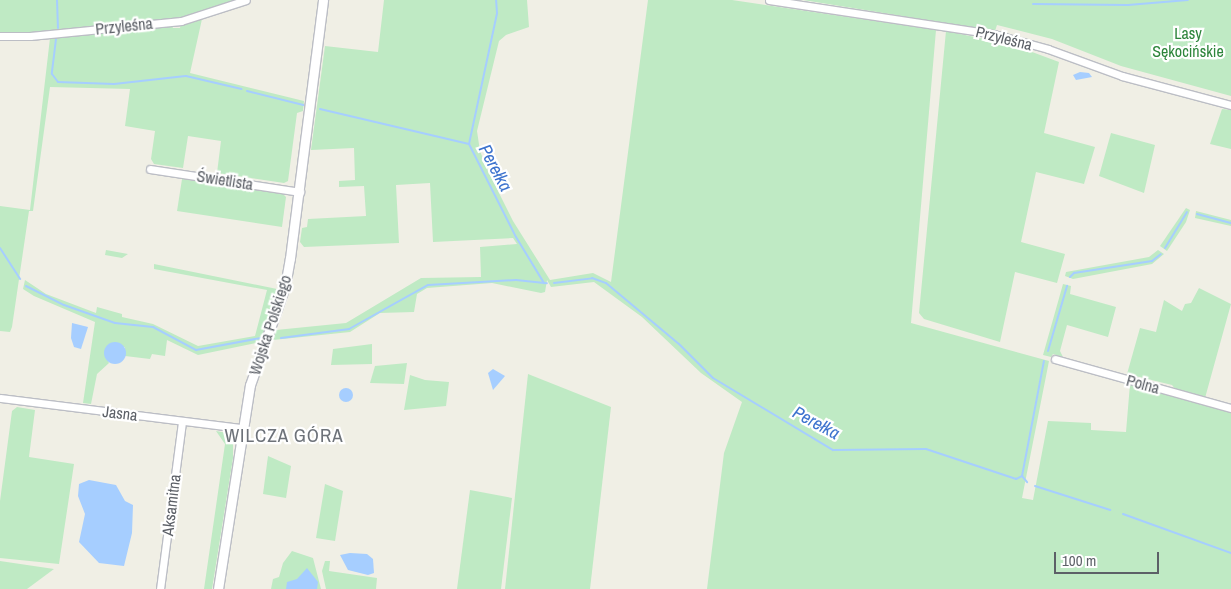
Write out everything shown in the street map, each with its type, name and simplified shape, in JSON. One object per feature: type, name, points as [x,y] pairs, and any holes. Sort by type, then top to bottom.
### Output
[{"type":"street","name":"Przyleśna","points":[[0,36],[30,36],[181,20],[246,0]]},
{"type":"street","name":"Wojska Polskiego","points":[[218,589],[241,428],[250,385],[284,286],[300,192],[323,0]]},
{"type":"street","name":"Przyleśna","points":[[769,0],[994,34],[1158,87],[1231,105]]},
{"type":"street","name":"Świetlista","points":[[150,169],[300,192]]},
{"type":"street","name":"Polna","points":[[1055,359],[1231,408]]},
{"type":"street","name":"Jasna","points":[[0,398],[241,428]]},
{"type":"street","name":"Aksamitna","points":[[160,589],[182,421]]},
{"type":"green space","points":[[0,0],[238,0],[181,18],[31,35],[0,34]]},
{"type":"green space","points":[[384,0],[527,0],[529,27],[506,35],[499,41],[477,131],[480,151],[488,171],[513,221],[550,280],[593,273],[611,282],[648,0],[732,0],[936,30],[911,323],[1049,361],[1022,498],[1033,500],[1048,421],[1091,423],[1091,430],[1126,432],[1130,384],[1231,411],[1231,589],[707,589],[724,453],[742,402],[701,373],[642,317],[594,282],[551,287],[547,280],[545,292],[541,293],[492,283],[427,288],[417,294],[414,312],[380,313],[350,332],[273,340],[276,330],[346,323],[421,278],[481,277],[480,247],[517,244],[513,238],[433,242],[430,183],[396,185],[399,243],[304,247],[300,242],[302,228],[307,227],[308,219],[366,216],[364,186],[339,187],[339,181],[355,180],[354,148],[311,150],[325,46],[378,52]]},
{"type":"green space","name":"Lasy Sękocińskie","points":[[803,0],[1231,0],[1231,96],[1121,66],[1052,39],[997,25],[995,31]]},
{"type":"green space","points":[[202,19],[190,73],[304,101],[303,111],[297,113],[288,181],[284,183],[217,173],[221,141],[188,136],[183,168],[154,164],[151,159],[155,131],[125,126],[130,89],[50,87],[33,211],[29,211],[12,327],[10,332],[0,331],[0,206],[30,210],[50,38],[101,32],[105,34],[113,30],[171,23],[173,28],[180,28],[181,23]]},
{"type":"green space","points":[[946,31],[1013,45],[1059,62],[1044,133],[1095,147],[1084,184],[1036,172],[1021,242],[1065,254],[1057,283],[1015,272],[1000,342],[924,319],[919,313]]},
{"type":"green space","points":[[1222,109],[1231,110],[1231,149],[1210,144]]},
{"type":"green space","points":[[1111,133],[1155,145],[1144,193],[1099,176]]},
{"type":"green space","points":[[182,179],[283,194],[286,197],[282,227],[177,211]]},
{"type":"green space","points":[[1186,208],[1190,210],[1186,222],[1167,251],[1160,246]]},
{"type":"green space","points":[[1196,211],[1231,220],[1231,226],[1195,218]]},
{"type":"green space","points":[[106,250],[128,254],[122,258],[105,255]]},
{"type":"green space","points":[[1158,250],[1164,254],[1152,264],[1073,279],[1065,276],[1066,272],[1149,257]]},
{"type":"green space","points":[[154,264],[277,289],[261,342],[198,355],[167,340],[165,356],[152,354],[150,359],[125,356],[125,347],[106,357],[109,363],[97,374],[91,404],[83,403],[95,322],[34,296],[23,289],[25,280],[46,294],[96,313],[97,307],[122,314],[122,317],[153,324],[198,346],[255,336],[267,290],[154,269]]},
{"type":"green space","points":[[1063,284],[1071,286],[1070,294],[1116,307],[1108,337],[1067,325],[1060,351],[1063,357],[1053,354],[1051,357],[1043,355]]},
{"type":"green space","points":[[1199,288],[1231,304],[1205,398],[1176,390],[1172,385],[1127,374],[1140,328],[1156,332],[1164,300],[1182,311],[1185,304],[1191,303]]},
{"type":"green space","points":[[372,344],[372,364],[331,365],[333,349]]},
{"type":"green space","points":[[407,363],[404,384],[370,383],[375,366]]},
{"type":"green space","points":[[528,374],[611,407],[590,589],[505,589]]},
{"type":"green space","points":[[410,375],[425,380],[449,382],[446,406],[404,410]]},
{"type":"green space","points":[[17,407],[35,410],[29,457],[74,464],[59,564],[0,558],[0,501],[12,411]]},
{"type":"green space","points":[[216,431],[233,434],[233,458],[212,589],[204,589],[225,444]]},
{"type":"green space","points":[[268,456],[291,466],[286,498],[263,494]]},
{"type":"green space","points":[[325,484],[343,491],[335,541],[316,538]]},
{"type":"green space","points":[[470,490],[512,498],[501,589],[457,589]]},
{"type":"green space","points":[[292,551],[313,558],[321,589],[271,589],[273,579],[279,577],[283,563]]},
{"type":"green space","points":[[0,561],[54,569],[27,589],[0,589]]},
{"type":"green space","points":[[325,561],[330,561],[329,571],[377,578],[376,589],[326,589],[322,571]]},
{"type":"water","points":[[1080,72],[1089,73],[1092,77],[1076,80],[1073,75]]},
{"type":"water","points":[[72,323],[88,327],[81,349],[74,347],[71,338]]},
{"type":"water","points":[[115,342],[125,349],[126,353],[119,363],[115,364],[105,357],[104,353],[111,343]]},
{"type":"water","points":[[493,369],[505,376],[493,390],[488,373]]},
{"type":"water","points":[[346,388],[351,390],[353,395],[351,400],[346,402],[341,400],[339,395],[341,390]]},
{"type":"water","points":[[89,480],[116,485],[125,501],[133,505],[132,533],[124,566],[99,563],[79,542],[85,514],[78,496],[79,484]]},
{"type":"water","points":[[350,553],[367,554],[373,559],[374,573],[368,575],[348,570],[340,555]]},
{"type":"water","points":[[307,568],[318,582],[317,589],[286,589],[287,582],[297,579]]},
{"type":"waterway","name":"Perełka","points":[[57,0],[58,28]]},
{"type":"waterway","points":[[469,144],[497,13],[496,0]]},
{"type":"waterway","points":[[1033,4],[1128,5],[1188,0]]},
{"type":"waterway","name":"Perełka","points":[[56,39],[52,74],[58,82],[114,84],[186,76],[242,89]]},
{"type":"waterway","name":"Perełka","points":[[247,91],[303,105]]},
{"type":"waterway","name":"Perełka","points":[[320,109],[469,144],[516,237],[544,283]]},
{"type":"waterway","name":"Perełka","points":[[1165,248],[1187,212]]},
{"type":"waterway","name":"Perełka","points":[[1197,214],[1231,223]]},
{"type":"waterway","points":[[0,248],[20,279]]},
{"type":"waterway","name":"Perełka","points":[[1070,277],[1074,273],[1152,261],[1161,254]]},
{"type":"waterway","name":"Perełka","points":[[554,283],[592,278],[606,283],[679,344],[713,378],[833,450],[926,449],[1016,479],[1022,476],[1044,361]]},
{"type":"waterway","points":[[281,338],[349,329],[428,285],[516,280],[547,283]]},
{"type":"waterway","points":[[26,286],[64,305],[115,323],[153,327],[196,350],[261,338]]},
{"type":"waterway","name":"Perełka","points":[[1048,351],[1067,286]]},
{"type":"waterway","name":"Perełka","points":[[1022,476],[1027,482]]},
{"type":"waterway","points":[[1035,486],[1110,510]]},
{"type":"waterway","points":[[1123,514],[1231,553]]},
{"type":"district","name":"WILCZA GÓRA","points":[[284,436]]}]
